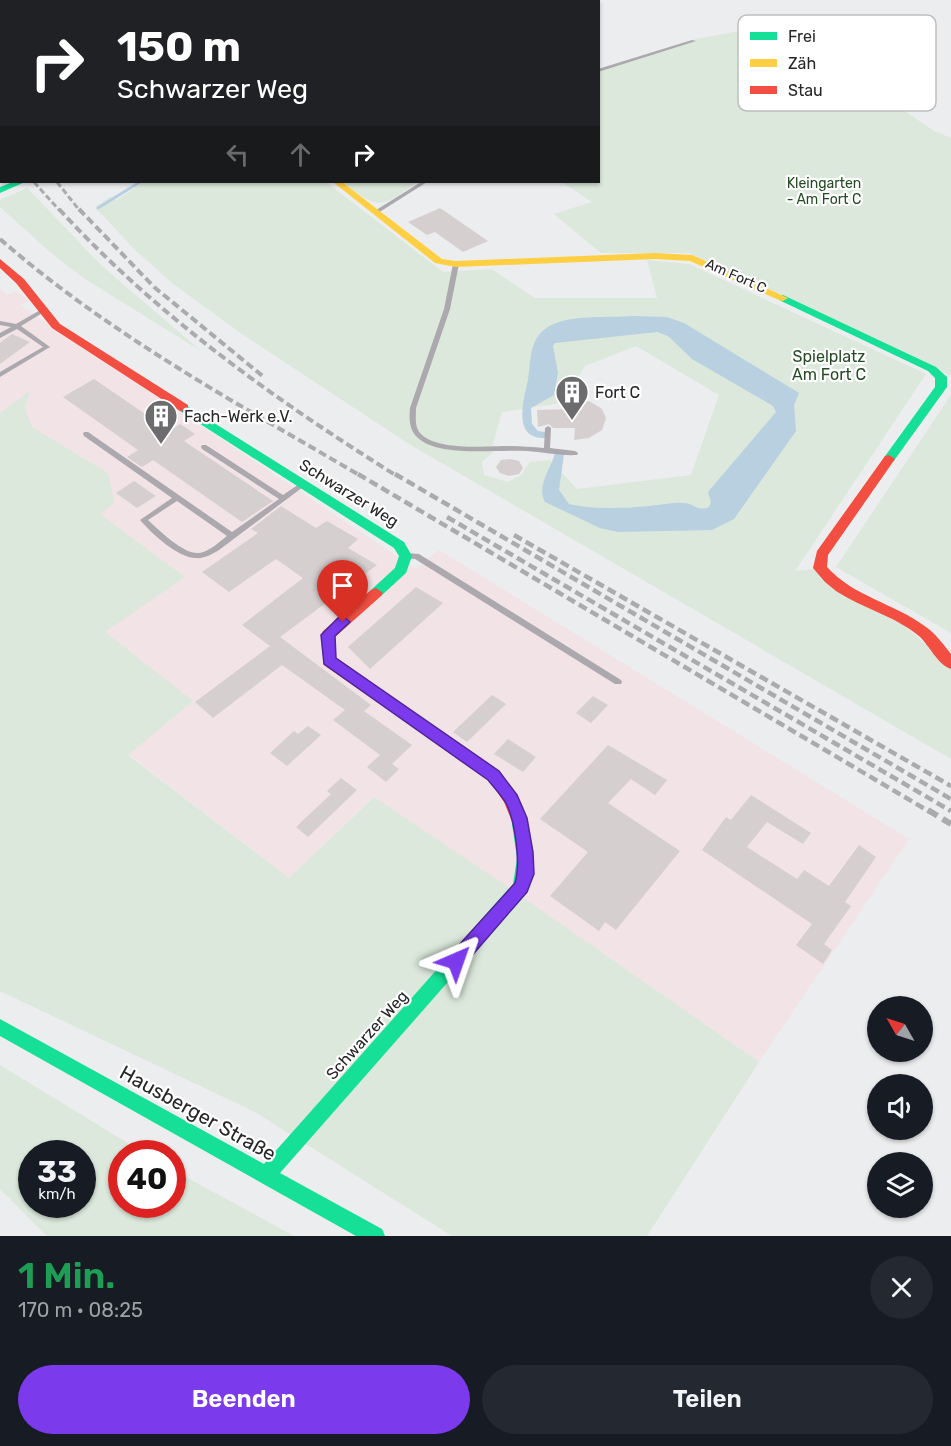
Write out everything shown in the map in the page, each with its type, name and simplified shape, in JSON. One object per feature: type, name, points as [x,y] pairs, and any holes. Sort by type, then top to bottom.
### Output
[{"type":"street","name":"Am Fort C","points":[[338,183],[439,261],[456,264],[655,256],[692,258],[738,277],[932,369],[941,377],[941,387],[830,543],[820,563],[822,573],[828,580],[922,631],[951,663]]},
{"type":"street","name":"Schwarzer Weg","points":[[0,262],[20,281],[56,326],[399,544],[406,556],[401,570],[328,635],[329,661],[494,775],[504,786],[519,818],[526,874],[521,887],[267,1174]]},
{"type":"street","name":"Hausberger Straße","points":[[0,1027],[375,1236]]},
{"type":"lane","points":[[600,70],[694,41]]},
{"type":"lane","points":[[376,212],[422,183]]},
{"type":"lane","points":[[456,264],[447,309],[412,408],[411,428],[426,441],[447,447],[575,453]]},
{"type":"lane","points":[[0,336],[42,311]]},
{"type":"lane","points":[[0,323],[17,326],[47,347],[0,375]]},
{"type":"lane","points":[[548,428],[550,451]]},
{"type":"lane","points":[[86,434],[232,536]]},
{"type":"lane","points":[[204,447],[284,499]]},
{"type":"lane","points":[[177,498],[143,520],[188,556],[200,556],[304,484]]},
{"type":"lane","points":[[406,556],[416,556],[618,682]]},
{"type":"shaded area","points":[[0,289],[7,295],[17,291],[29,301],[20,305],[416,569],[439,550],[909,839],[759,1062],[508,887],[373,797],[289,878],[128,754],[104,632],[99,513],[108,473],[32,427],[25,408],[30,392],[0,413]]},
{"type":"green space","name":"Kleingarten - Am Fort C","points":[[738,31],[738,111],[905,111],[934,131],[951,138],[951,376],[909,354],[689,253],[601,253],[554,214],[592,202],[564,183],[600,183],[600,71],[696,39]]},
{"type":"green space","name":"Spielplatz Am Fort C","points":[[142,183],[327,183],[443,272],[491,269],[535,298],[657,298],[647,260],[689,264],[926,374],[795,571],[815,569],[895,617],[951,667],[951,759],[409,444],[242,334],[172,283],[134,249],[95,207],[110,197],[117,200]],"holes":[[[636,346],[719,395],[691,475],[577,489],[550,460],[530,462],[521,475],[508,482],[484,475],[482,462],[494,451],[491,450],[502,412],[561,403],[585,366]]]},
{"type":"green space","points":[[343,183],[416,183],[387,201],[380,203],[365,198]]},
{"type":"green space","points":[[27,188],[103,267],[201,351],[82,277],[0,207],[0,200]]},
{"type":"green space","points":[[30,391],[25,408],[32,427],[108,473],[114,503],[100,514],[185,577],[105,632],[193,701],[128,755],[289,878],[374,797],[508,887],[759,1062],[647,1236],[452,1236],[255,1112],[0,991],[0,413]]},
{"type":"green space","points":[[951,395],[951,633],[836,567]]},
{"type":"green space","points":[[0,1065],[123,1140],[108,1140],[108,1218],[186,1218],[186,1177],[294,1236],[47,1236],[29,1218],[96,1218],[96,1140],[18,1140],[18,1207],[0,1189]]},
{"type":"water","points":[[634,316],[667,317],[684,323],[799,393],[794,405],[796,431],[734,519],[712,530],[618,532],[600,528],[545,502],[543,484],[555,453],[564,454],[559,490],[569,504],[610,508],[687,503],[698,508],[709,507],[711,502],[708,492],[776,412],[773,406],[692,359],[668,336],[657,332],[555,343],[553,346],[558,373],[554,395],[531,408],[532,424],[538,431],[545,432],[546,438],[535,437],[528,432],[522,417],[532,350],[537,337],[548,327],[566,320]]},
{"type":"building","points":[[440,208],[488,241],[463,252],[435,232],[427,235],[408,222]]},
{"type":"building","points":[[12,334],[30,342],[0,364],[0,343]]},
{"type":"building","name":"Fach-Werk e.V.","points":[[94,379],[170,431],[180,424],[195,434],[184,441],[273,501],[242,522],[153,460],[142,467],[127,457],[138,450],[63,397]]},
{"type":"building","name":"Fort C","points":[[570,397],[591,402],[602,409],[606,418],[602,430],[589,438],[574,440],[575,428],[553,428],[549,424],[538,427],[537,410],[573,409]]},
{"type":"building","points":[[501,460],[519,461],[523,468],[519,474],[509,476],[500,473],[496,467]]},
{"type":"building","points":[[134,481],[156,496],[137,508],[116,493]]},
{"type":"building","points":[[281,506],[316,528],[327,521],[358,539],[348,548],[377,565],[280,637],[371,705],[364,711],[412,745],[392,764],[399,769],[386,782],[367,767],[380,755],[333,720],[345,710],[282,665],[213,718],[195,702],[270,646],[242,625],[303,578],[276,559],[229,592],[202,572],[258,533],[251,529]]},
{"type":"building","points":[[416,587],[443,603],[370,669],[348,647]]},
{"type":"building","points":[[492,695],[506,704],[467,742],[453,732]]},
{"type":"building","points":[[593,696],[608,705],[591,723],[576,713]]},
{"type":"building","points":[[308,726],[321,735],[287,766],[270,753],[294,731],[298,734]]},
{"type":"building","points":[[508,739],[536,757],[523,772],[494,754]]},
{"type":"building","points":[[608,745],[667,780],[655,795],[631,779],[608,803],[680,851],[616,930],[605,922],[599,931],[550,896],[588,852],[540,819]]},
{"type":"building","points":[[341,778],[357,790],[308,837],[296,827],[331,794],[327,791]]},
{"type":"building","points":[[751,795],[811,833],[803,844],[767,822],[747,847],[797,879],[804,870],[829,886],[859,845],[876,857],[845,902],[851,906],[824,944],[832,950],[823,964],[796,945],[812,924],[702,850],[726,817],[731,820]]},
{"type":"waterway","points":[[98,208],[138,183]]},
{"type":"railway","points":[[35,183],[60,211]]},
{"type":"railway","points":[[58,183],[80,211]]},
{"type":"railway","points":[[59,209],[136,285],[219,354],[306,417],[397,476]]},
{"type":"railway","points":[[79,209],[154,287],[265,378]]},
{"type":"railway","points":[[0,239],[85,306],[174,366],[361,476]]},
{"type":"railway","points":[[358,474],[930,812]]},
{"type":"railway","points":[[395,474],[951,799]]},
{"type":"railway","points":[[447,517],[951,811]]},
{"type":"railway","points":[[514,535],[951,786]]},
{"type":"railway","points":[[928,810],[951,824]]},
{"type":"traffic: fast","points":[[0,190],[18,183]]},
{"type":"traffic: fast","points":[[783,298],[932,369],[941,377],[941,387],[889,459]]},
{"type":"traffic: fast","points":[[184,408],[399,545],[406,556],[401,570],[376,593]]},
{"type":"traffic: fast","points":[[267,1174],[521,887],[525,858],[520,824]]},
{"type":"traffic: fast","points":[[0,1027],[375,1236]]},
{"type":"traffic: slow","points":[[338,183],[439,261],[456,264],[655,256],[692,258],[783,298]]},
{"type":"traffic: jam","points":[[0,262],[20,281],[56,326],[184,408]]},
{"type":"traffic: jam","points":[[889,459],[822,554],[820,568],[830,579],[853,596],[919,629],[951,664]]},
{"type":"traffic: jam","points":[[376,593],[328,635],[329,661],[493,775],[510,799],[520,824]]},
{"type":"place","name":"Fort C","points":[[572,421]]},
{"type":"place","name":"Fach-Werk e.V.","points":[[161,445]]},
{"type":"route","points":[[343,622],[328,635],[329,661],[494,775],[504,786],[519,818],[526,874],[521,887],[498,916],[456,961]]}]
